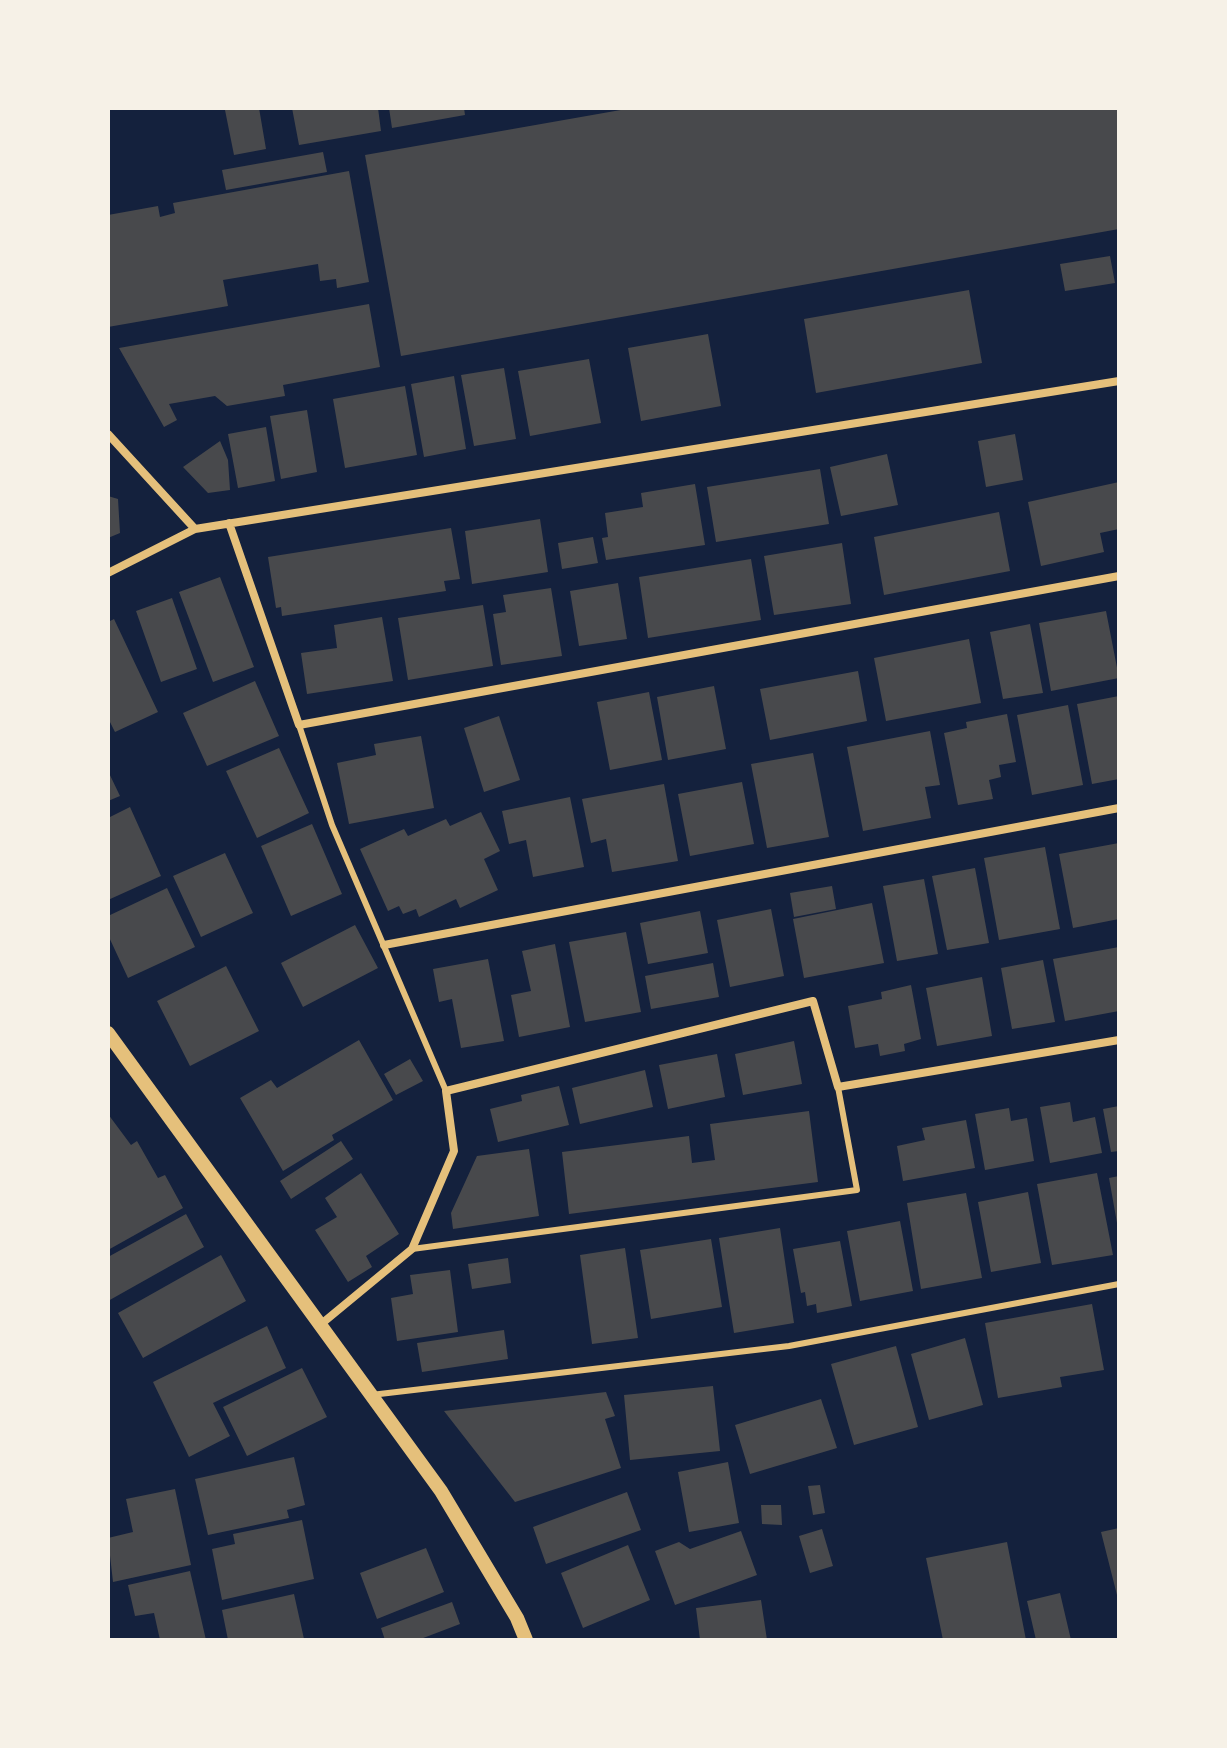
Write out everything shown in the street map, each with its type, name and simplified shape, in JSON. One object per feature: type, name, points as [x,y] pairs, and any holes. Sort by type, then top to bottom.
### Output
[{"type":"street","points":[[108,573],[195,529],[1119,381]]},
{"type":"street","points":[[108,434],[195,529]]},
{"type":"street","points":[[229,523],[299,725],[1119,576]]},
{"type":"street","points":[[384,945],[1119,808]]},
{"type":"street","points":[[320,1325],[412,1249],[454,1151],[446,1091],[813,1001],[838,1087],[1119,1040]]},
{"type":"street","points":[[108,1033],[441,1491],[517,1618],[526,1640]]},
{"type":"lane","points":[[299,725],[332,825],[446,1091]]},
{"type":"lane","points":[[412,1249],[857,1190],[838,1087]]},
{"type":"lane","points":[[371,1395],[789,1346],[1118,1284],[1119,1295]]},
{"type":"building","points":[[259,108],[266,149],[234,155],[225,110]]},
{"type":"building","points":[[292,108],[378,108],[381,131],[299,145]]},
{"type":"building","points":[[389,108],[464,108],[465,115],[392,128]]},
{"type":"building","points":[[632,108],[1119,108],[1119,229],[401,356],[365,155]]},
{"type":"building","points":[[323,152],[327,172],[226,190],[222,170]]},
{"type":"building","points":[[349,171],[369,282],[337,288],[336,279],[320,281],[318,264],[223,280],[228,306],[108,327],[108,215],[158,206],[160,217],[175,213],[173,203]]},
{"type":"building","points":[[1110,256],[1115,283],[1065,291],[1060,264]]},
{"type":"building","points":[[969,290],[982,363],[816,393],[804,319]]},
{"type":"building","points":[[369,304],[380,367],[283,385],[285,396],[227,406],[215,396],[169,404],[177,420],[164,427],[119,348]]},
{"type":"building","points":[[708,334],[721,406],[641,421],[628,348]]},
{"type":"building","points":[[589,359],[601,423],[530,436],[518,371]]},
{"type":"building","points":[[504,368],[516,439],[474,446],[461,375]]},
{"type":"building","points":[[454,376],[466,449],[424,457],[411,384]]},
{"type":"building","points":[[405,386],[417,455],[345,468],[333,399]]},
{"type":"building","points":[[307,410],[317,472],[281,479],[270,416]]},
{"type":"building","points":[[266,427],[275,481],[238,488],[228,434]]},
{"type":"building","points":[[1015,434],[1023,480],[986,487],[978,441]]},
{"type":"building","points":[[220,441],[228,460],[230,490],[208,493],[183,467]]},
{"type":"building","points":[[887,454],[898,505],[841,516],[830,467]]},
{"type":"building","points":[[820,469],[829,524],[716,542],[707,487]]},
{"type":"building","points":[[1119,482],[1119,529],[1100,533],[1104,552],[1041,566],[1028,502]]},
{"type":"building","points":[[695,484],[705,545],[606,560],[602,538],[608,537],[605,513],[643,507],[641,493]]},
{"type":"building","points":[[108,496],[118,499],[120,533],[108,538]]},
{"type":"building","points":[[999,512],[1010,571],[884,595],[874,537]]},
{"type":"building","points":[[540,519],[548,572],[472,584],[465,531]]},
{"type":"building","points":[[451,528],[460,579],[444,581],[446,591],[282,616],[281,607],[276,608],[268,557]]},
{"type":"building","points":[[593,537],[598,563],[562,569],[558,543]]},
{"type":"building","points":[[842,543],[851,604],[774,615],[764,556]]},
{"type":"building","points":[[751,559],[761,620],[648,638],[639,577]]},
{"type":"building","points":[[220,577],[254,667],[213,682],[179,592]]},
{"type":"building","points":[[618,583],[627,639],[579,646],[570,591]]},
{"type":"building","points":[[551,588],[562,656],[501,665],[493,614],[506,612],[503,595]]},
{"type":"building","points":[[172,598],[197,669],[161,682],[136,611]]},
{"type":"building","points":[[483,605],[493,666],[408,680],[398,618]]},
{"type":"building","points":[[1106,611],[1119,678],[1051,691],[1039,623]]},
{"type":"building","points":[[382,617],[393,681],[307,694],[301,653],[337,648],[334,625]]},
{"type":"building","points":[[114,619],[158,712],[115,732],[108,718],[108,622]]},
{"type":"building","points":[[1030,624],[1043,693],[1003,699],[990,632]]},
{"type":"building","points":[[969,639],[981,703],[886,721],[874,658]]},
{"type":"building","points":[[858,671],[867,721],[770,740],[760,689]]},
{"type":"building","points":[[255,681],[279,736],[207,766],[183,713]]},
{"type":"building","points":[[714,686],[726,749],[668,760],[657,697]]},
{"type":"building","points":[[649,692],[662,760],[610,770],[597,702]]},
{"type":"building","points":[[1119,696],[1119,779],[1092,784],[1077,704]]},
{"type":"building","points":[[1068,705],[1083,785],[1032,795],[1017,715]]},
{"type":"building","points":[[1007,714],[1016,762],[999,765],[1001,777],[989,780],[993,799],[958,805],[944,733],[967,728],[966,722]]},
{"type":"building","points":[[499,716],[520,780],[484,792],[464,728]]},
{"type":"building","points":[[930,731],[940,785],[925,787],[931,818],[863,831],[847,747]]},
{"type":"building","points":[[421,736],[434,808],[349,824],[337,763],[376,755],[374,744]]},
{"type":"building","points":[[279,748],[309,813],[257,838],[226,771]]},
{"type":"building","points":[[813,753],[829,837],[767,848],[751,764]]},
{"type":"building","points":[[108,771],[120,796],[108,801]]},
{"type":"building","points":[[742,782],[754,844],[690,856],[678,794]]},
{"type":"building","points":[[664,784],[678,861],[612,872],[606,839],[591,843],[582,799]]},
{"type":"building","points":[[570,797],[584,867],[533,877],[526,840],[509,844],[502,811]]},
{"type":"building","points":[[130,807],[161,876],[108,900],[108,818]]},
{"type":"building","points":[[481,812],[500,851],[484,859],[498,890],[460,908],[456,899],[419,917],[416,909],[403,914],[399,906],[388,911],[360,849],[404,829],[408,836],[446,819],[450,826]]},
{"type":"building","points":[[312,824],[342,894],[291,916],[261,846]]},
{"type":"building","points":[[1119,843],[1119,919],[1073,928],[1059,854]]},
{"type":"building","points":[[1045,847],[1060,929],[999,940],[984,858]]},
{"type":"building","points":[[225,853],[253,913],[201,937],[173,876]]},
{"type":"building","points":[[975,868],[989,943],[947,950],[932,876]]},
{"type":"building","points":[[924,879],[938,954],[897,961],[883,886]]},
{"type":"building","points":[[832,886],[836,909],[794,917],[790,893]]},
{"type":"building","points":[[167,888],[195,947],[128,978],[108,935],[108,916]]},
{"type":"building","points":[[872,903],[884,963],[804,978],[793,919]]},
{"type":"building","points":[[771,909],[784,976],[730,987],[717,920]]},
{"type":"building","points":[[700,911],[708,953],[648,964],[640,923]]},
{"type":"building","points":[[355,925],[378,968],[303,1007],[281,963]]},
{"type":"building","points":[[626,932],[641,1012],[585,1022],[569,942]]},
{"type":"building","points":[[555,944],[570,1027],[519,1037],[511,995],[531,991],[522,951]]},
{"type":"building","points":[[1119,947],[1119,1011],[1065,1021],[1053,959]]},
{"type":"building","points":[[488,959],[504,1041],[461,1048],[452,999],[439,1002],[433,969]]},
{"type":"building","points":[[1043,960],[1055,1022],[1012,1029],[1001,968]]},
{"type":"building","points":[[713,963],[719,997],[651,1009],[645,976]]},
{"type":"building","points":[[226,966],[259,1031],[190,1066],[157,1001]]},
{"type":"building","points":[[982,977],[992,1036],[937,1046],[926,988]]},
{"type":"building","points":[[911,985],[921,1039],[904,1044],[905,1051],[880,1056],[878,1044],[855,1048],[848,1006],[882,999],[881,992]]},
{"type":"building","points":[[359,1040],[393,1100],[332,1135],[334,1140],[283,1171],[240,1098],[271,1080],[277,1088]]},
{"type":"building","points":[[794,1041],[802,1084],[743,1095],[735,1054]]},
{"type":"building","points":[[717,1054],[725,1097],[668,1109],[659,1065]]},
{"type":"building","points":[[410,1059],[423,1081],[396,1095],[384,1074]]},
{"type":"building","points":[[645,1070],[653,1107],[580,1124],[572,1088]]},
{"type":"building","points":[[559,1086],[569,1125],[498,1142],[490,1109],[522,1101],[521,1095]]},
{"type":"building","points":[[1070,1102],[1073,1122],[1095,1117],[1102,1153],[1050,1163],[1040,1107]]},
{"type":"building","points":[[1119,1106],[1119,1151],[1111,1152],[1103,1109]]},
{"type":"building","points":[[1009,1108],[1011,1121],[1027,1118],[1034,1161],[985,1170],[975,1114]]},
{"type":"building","points":[[809,1111],[818,1182],[569,1214],[562,1152],[689,1136],[692,1163],[715,1160],[710,1124]]},
{"type":"building","points":[[108,1114],[131,1145],[137,1141],[158,1178],[165,1175],[183,1208],[108,1250]]},
{"type":"building","points":[[966,1120],[975,1168],[903,1181],[897,1146],[925,1140],[922,1128]]},
{"type":"building","points":[[341,1141],[353,1159],[291,1199],[280,1181]]},
{"type":"building","points":[[529,1149],[539,1216],[453,1229],[451,1213],[477,1156]]},
{"type":"building","points":[[361,1173],[399,1234],[366,1256],[372,1267],[348,1282],[315,1230],[337,1217],[325,1198]]},
{"type":"building","points":[[1097,1173],[1113,1255],[1052,1265],[1037,1184]]},
{"type":"building","points":[[1119,1176],[1119,1223],[1117,1223],[1109,1178]]},
{"type":"building","points":[[1028,1192],[1041,1263],[991,1272],[978,1202]]},
{"type":"building","points":[[966,1193],[982,1278],[921,1289],[907,1203]]},
{"type":"building","points":[[186,1214],[204,1247],[108,1301],[108,1257]]},
{"type":"building","points":[[900,1221],[913,1291],[860,1301],[847,1231]]},
{"type":"building","points":[[780,1228],[794,1323],[734,1333],[719,1238]]},
{"type":"building","points":[[711,1239],[722,1307],[651,1319],[640,1250]]},
{"type":"building","points":[[840,1241],[852,1306],[817,1313],[816,1304],[807,1306],[805,1292],[801,1293],[793,1249]]},
{"type":"building","points":[[625,1248],[638,1338],[592,1344],[580,1255]]},
{"type":"building","points":[[221,1255],[246,1301],[143,1358],[118,1313]]},
{"type":"building","points":[[508,1258],[511,1283],[472,1289],[468,1264]]},
{"type":"building","points":[[450,1270],[458,1332],[397,1341],[391,1298],[413,1294],[410,1275]]},
{"type":"building","points":[[1092,1304],[1104,1370],[1060,1377],[1062,1387],[998,1398],[985,1323]]},
{"type":"building","points":[[267,1326],[286,1368],[213,1403],[230,1436],[189,1457],[153,1382]]},
{"type":"building","points":[[504,1330],[508,1359],[422,1372],[417,1343]]},
{"type":"building","points":[[965,1338],[983,1405],[929,1420],[911,1354]]},
{"type":"building","points":[[896,1346],[918,1427],[854,1445],[831,1364]]},
{"type":"building","points":[[302,1368],[327,1417],[247,1456],[223,1407]]},
{"type":"building","points":[[713,1386],[720,1451],[630,1460],[624,1395]]},
{"type":"building","points":[[606,1392],[615,1416],[605,1419],[621,1468],[515,1502],[444,1411]]},
{"type":"building","points":[[821,1399],[837,1448],[750,1474],[735,1425]]},
{"type":"building","points":[[294,1457],[305,1505],[287,1510],[289,1518],[208,1535],[195,1479]]},
{"type":"building","points":[[728,1462],[739,1523],[689,1532],[678,1472]]},
{"type":"building","points":[[820,1485],[825,1513],[813,1515],[808,1486]]},
{"type":"building","points":[[175,1489],[191,1565],[113,1582],[108,1538],[133,1532],[126,1499]]},
{"type":"building","points":[[627,1492],[641,1530],[546,1564],[533,1527]]},
{"type":"building","points":[[761,1505],[781,1505],[782,1525],[762,1524]]},
{"type":"building","points":[[302,1520],[314,1579],[222,1600],[212,1549],[235,1544],[233,1534]]},
{"type":"building","points":[[1119,1528],[1119,1599],[1118,1599],[1101,1532]]},
{"type":"building","points":[[822,1529],[833,1566],[810,1573],[799,1536]]},
{"type":"building","points":[[741,1531],[757,1575],[675,1605],[655,1551],[679,1542],[690,1549]]},
{"type":"building","points":[[1007,1542],[1026,1640],[943,1640],[926,1558]]},
{"type":"building","points":[[628,1545],[650,1600],[583,1628],[561,1573]]},
{"type":"building","points":[[426,1548],[444,1592],[377,1619],[360,1573]]},
{"type":"building","points":[[190,1571],[206,1640],[160,1640],[154,1613],[135,1616],[128,1585]]},
{"type":"building","points":[[1060,1593],[1071,1640],[1036,1640],[1027,1601]]},
{"type":"building","points":[[294,1594],[304,1639],[228,1640],[222,1610]]},
{"type":"building","points":[[761,1600],[767,1640],[700,1640],[696,1608]]},
{"type":"building","points":[[452,1602],[460,1624],[418,1640],[385,1640],[381,1628]]}]
